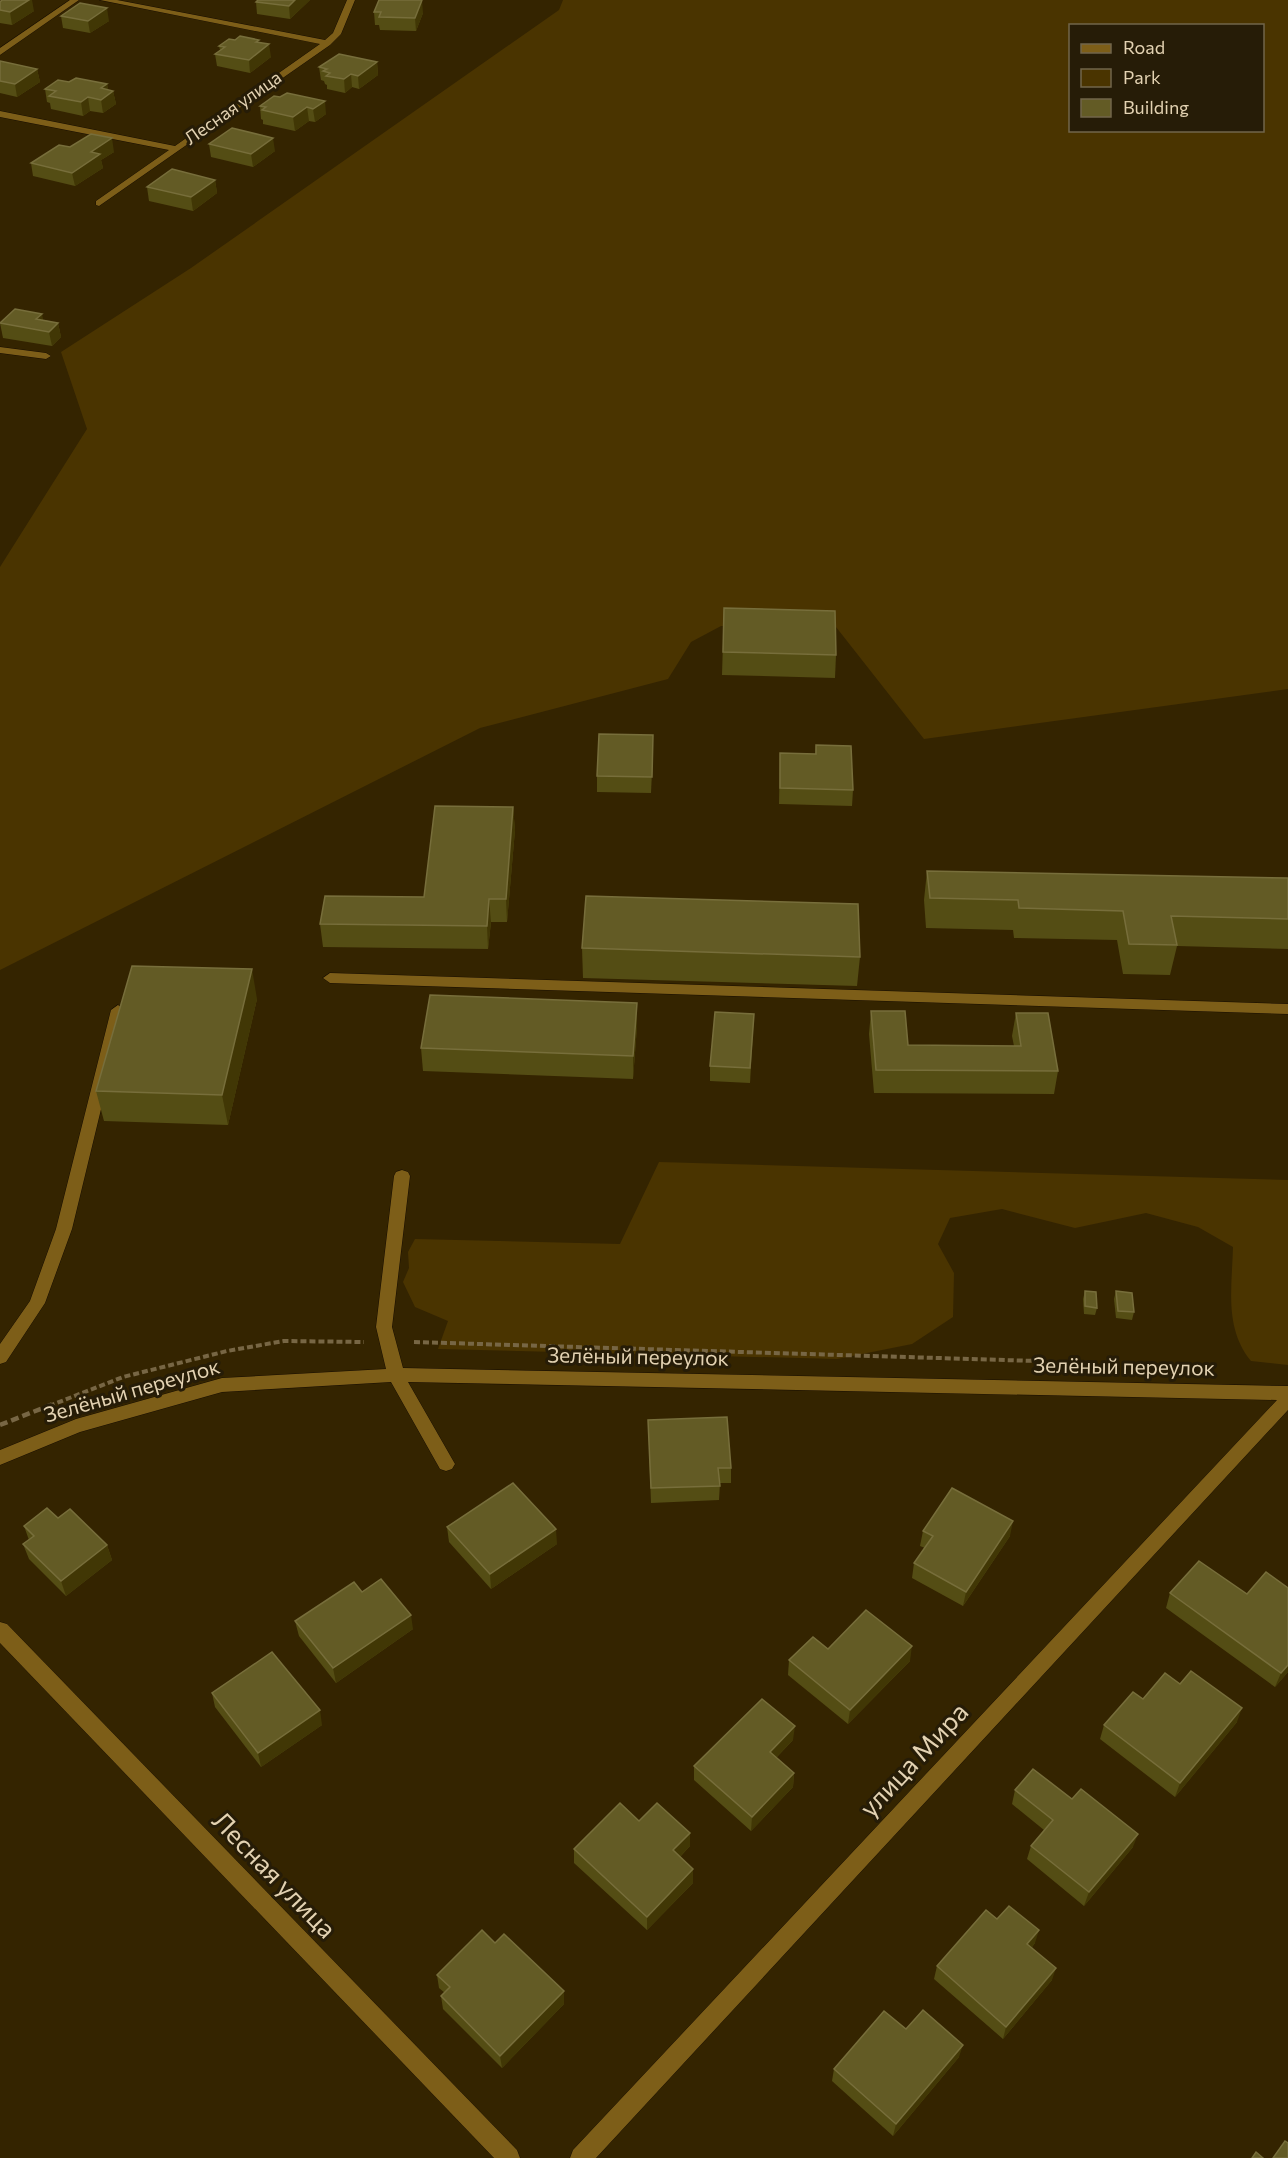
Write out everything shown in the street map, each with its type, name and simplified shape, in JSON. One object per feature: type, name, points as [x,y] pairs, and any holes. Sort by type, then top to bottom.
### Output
[{"type":"street","points":[[0,52],[75,0]]},
{"type":"street","points":[[104,0],[327,44]]},
{"type":"street","name":"Лесная улица","points":[[99,203],[174,148],[327,44],[337,34],[351,0]]},
{"type":"street","points":[[0,114],[174,148]]},
{"type":"street","points":[[0,350],[46,356]]},
{"type":"street","points":[[330,978],[1288,1009]]},
{"type":"street","points":[[0,1357],[37,1303],[64,1230],[118,1010]]},
{"type":"street","points":[[402,1176],[384,1327],[396,1376],[446,1464]]},
{"type":"street","name":"Зелёный переулок","points":[[0,1458],[76,1426],[222,1385],[303,1379],[396,1376],[1288,1393]]},
{"type":"street","name":"улица Мира","points":[[581,2158],[1288,1399]]},
{"type":"street","name":"Лесная улица","points":[[0,1630],[509,2158]]},
{"type":"green space","points":[[563,0],[1288,0],[1288,689],[924,739],[836,627],[721,626],[691,642],[668,679],[480,728],[0,970],[0,567],[87,429],[61,352],[191,268],[559,10]]},
{"type":"green space","points":[[659,1162],[1288,1180],[1288,1365],[1251,1361],[1242,1348],[1233,1321],[1231,1292],[1233,1247],[1198,1227],[1146,1213],[1075,1228],[1002,1209],[950,1218],[938,1244],[954,1273],[953,1317],[912,1344],[837,1359],[438,1349],[448,1321],[415,1307],[403,1282],[409,1268],[408,1252],[415,1239],[620,1244]]},
{"type":"building","points":[[2,0],[29,0],[10,12],[0,10]]},
{"type":"building","points":[[258,0],[295,0],[289,6],[256,2]]},
{"type":"building","points":[[379,0],[422,0],[415,18],[379,17],[381,12],[374,12]]},
{"type":"building","points":[[80,3],[107,8],[88,21],[61,16]]},
{"type":"building","points":[[240,36],[269,44],[249,60],[215,54],[225,47],[219,46],[229,39],[235,40]]},
{"type":"building","points":[[339,54],[377,62],[358,76],[351,74],[344,79],[326,76],[330,73],[323,71],[327,69],[319,67]]},
{"type":"building","points":[[0,61],[37,69],[15,84],[0,81]]},
{"type":"building","points":[[76,78],[107,84],[101,88],[113,91],[101,100],[88,97],[81,102],[49,96],[56,91],[45,89],[58,80],[69,82]]},
{"type":"building","points":[[287,93],[325,101],[313,109],[307,107],[293,117],[262,110],[266,107],[260,106],[274,96],[280,97]]},
{"type":"building","points":[[232,128],[273,138],[251,154],[209,144]]},
{"type":"building","points":[[91,134],[112,138],[91,152],[100,154],[72,173],[31,163],[59,145],[70,147]]},
{"type":"building","points":[[172,169],[215,180],[191,197],[147,187]]},
{"type":"building","points":[[15,309],[42,314],[36,319],[58,323],[49,332],[0,323]]},
{"type":"building","points":[[724,608],[835,611],[836,655],[723,652]]},
{"type":"building","points":[[599,734],[653,735],[652,777],[597,776]]},
{"type":"building","points":[[816,745],[851,746],[853,790],[780,788],[780,753],[816,754]]},
{"type":"building","points":[[435,806],[513,807],[506,899],[489,899],[487,926],[320,924],[325,896],[424,897]]},
{"type":"building","points":[[927,871],[1288,878],[1288,919],[1171,916],[1177,945],[1129,944],[1123,911],[1019,908],[1018,900],[930,898]]},
{"type":"building","points":[[586,896],[858,904],[860,957],[582,948]]},
{"type":"building","points":[[132,966],[252,969],[222,1095],[96,1091]]},
{"type":"building","points":[[430,995],[637,1003],[633,1056],[421,1048]]},
{"type":"building","points":[[871,1011],[905,1011],[908,1045],[1021,1046],[1016,1013],[1048,1013],[1058,1071],[876,1070]]},
{"type":"building","points":[[715,1012],[754,1014],[750,1068],[710,1066]]},
{"type":"building","points":[[1085,1291],[1096,1292],[1097,1308],[1085,1306]]},
{"type":"building","points":[[1116,1291],[1132,1293],[1134,1312],[1118,1311]]},
{"type":"building","points":[[727,1417],[731,1468],[718,1468],[720,1486],[651,1488],[648,1420]]},
{"type":"building","points":[[513,1483],[556,1529],[490,1574],[447,1527]]},
{"type":"building","points":[[952,1488],[1013,1521],[966,1592],[914,1563],[933,1536],[923,1531]]},
{"type":"building","points":[[47,1508],[58,1518],[70,1509],[107,1545],[61,1581],[23,1544],[34,1536],[24,1526]]},
{"type":"building","points":[[1199,1561],[1247,1594],[1266,1572],[1288,1588],[1288,1665],[1281,1673],[1170,1593]]},
{"type":"building","points":[[381,1579],[411,1615],[333,1668],[295,1621],[354,1582],[362,1592]]},
{"type":"building","points":[[866,1610],[912,1646],[850,1710],[789,1660],[813,1637],[828,1649]]},
{"type":"building","points":[[272,1652],[320,1710],[258,1753],[212,1693]]},
{"type":"building","points":[[1191,1671],[1242,1708],[1180,1783],[1104,1725],[1133,1692],[1143,1699],[1165,1673],[1180,1684]]},
{"type":"building","points":[[762,1699],[795,1726],[770,1752],[794,1773],[752,1817],[694,1766]]},
{"type":"building","points":[[1033,1769],[1072,1799],[1081,1789],[1138,1834],[1089,1892],[1031,1846],[1053,1820],[1015,1790]]},
{"type":"building","points":[[620,1803],[639,1821],[657,1803],[690,1833],[673,1850],[693,1869],[647,1917],[574,1849]]},
{"type":"building","points":[[1009,1906],[1039,1930],[1027,1944],[1056,1968],[1006,2027],[937,1966],[986,1910],[997,1919]]},
{"type":"building","points":[[482,1930],[495,1943],[504,1934],[564,1991],[500,2056],[441,1996],[450,1987],[437,1975]]},
{"type":"building","points":[[923,2010],[963,2045],[896,2124],[834,2069],[884,2011],[906,2029]]},
{"type":"building","points":[[1285,2141],[1288,2143],[1288,2158],[1273,2158]]},
{"type":"building","points":[[1256,2152],[1263,2158],[1252,2158]]}]
